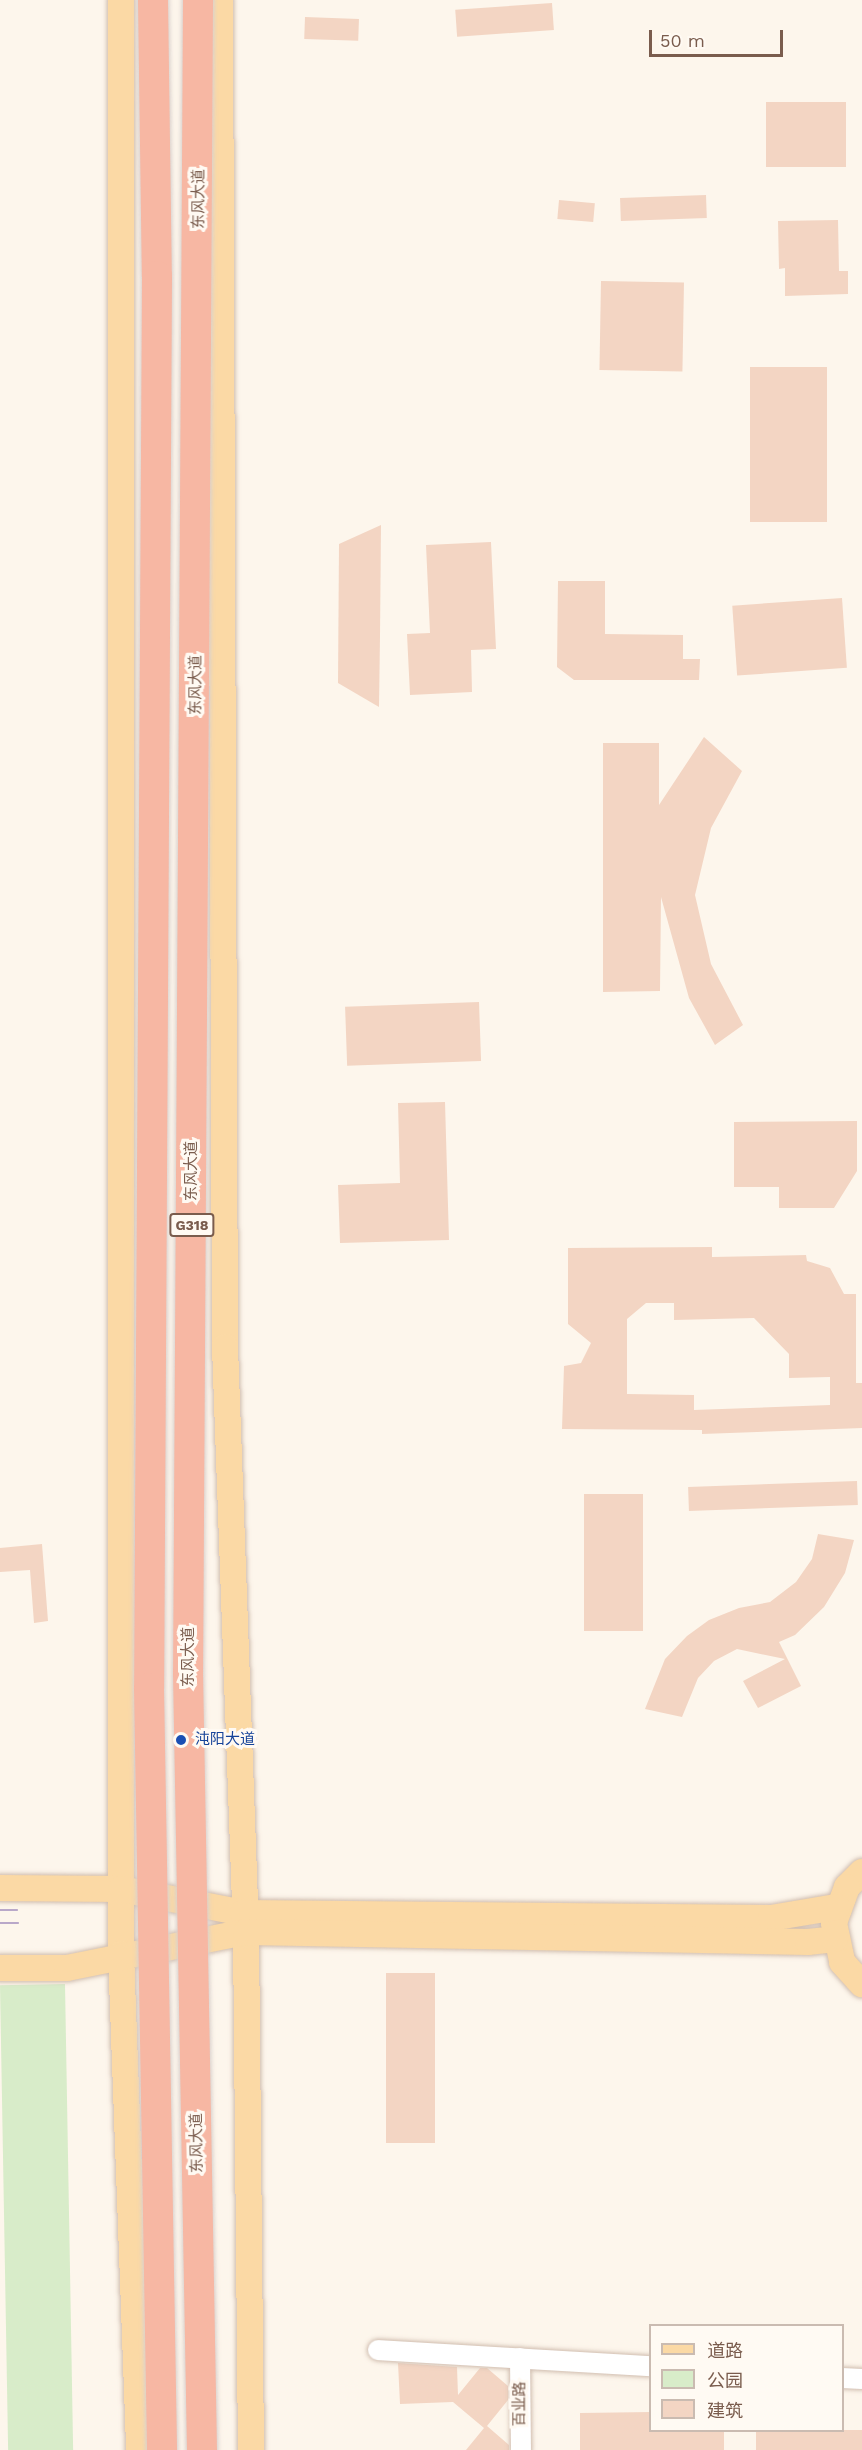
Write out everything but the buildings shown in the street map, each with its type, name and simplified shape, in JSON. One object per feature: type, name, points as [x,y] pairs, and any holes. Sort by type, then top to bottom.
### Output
[{"type":"highway","name":"G318","points":[[153,0],[157,288],[149,1688],[162,2450]]},
{"type":"highway","name":"东风大道","points":[[198,0],[188,1672],[202,2450]]},
{"type":"main road","points":[[121,0],[121,1889],[139,2450]]},
{"type":"main road","points":[[220,0],[225,1347],[244,1922],[251,2450]]},
{"type":"main road","points":[[862,1872],[847,1887],[837,1907],[835,1938],[842,1962],[862,1984]]},
{"type":"main road","points":[[0,1888],[121,1889],[244,1922],[808,1942],[835,1938]]},
{"type":"main road","points":[[0,1968],[67,1968],[244,1922],[771,1918],[837,1907]]},
{"type":"street","points":[[378,2350],[649,2366]]},
{"type":"street","name":"百业路","points":[[520,2358],[520,2450]]},
{"type":"street","points":[[844,2378],[862,2379]]},
{"type":"green space","points":[[65,1984],[73,2450],[8,2450],[0,1985]]},
{"type":"tram line","points":[[0,1910],[17,1910]]},
{"type":"tram line","points":[[0,1923],[18,1923]]},
{"type":"place","name":"沌阳大道","points":[[181,1740]]}]
